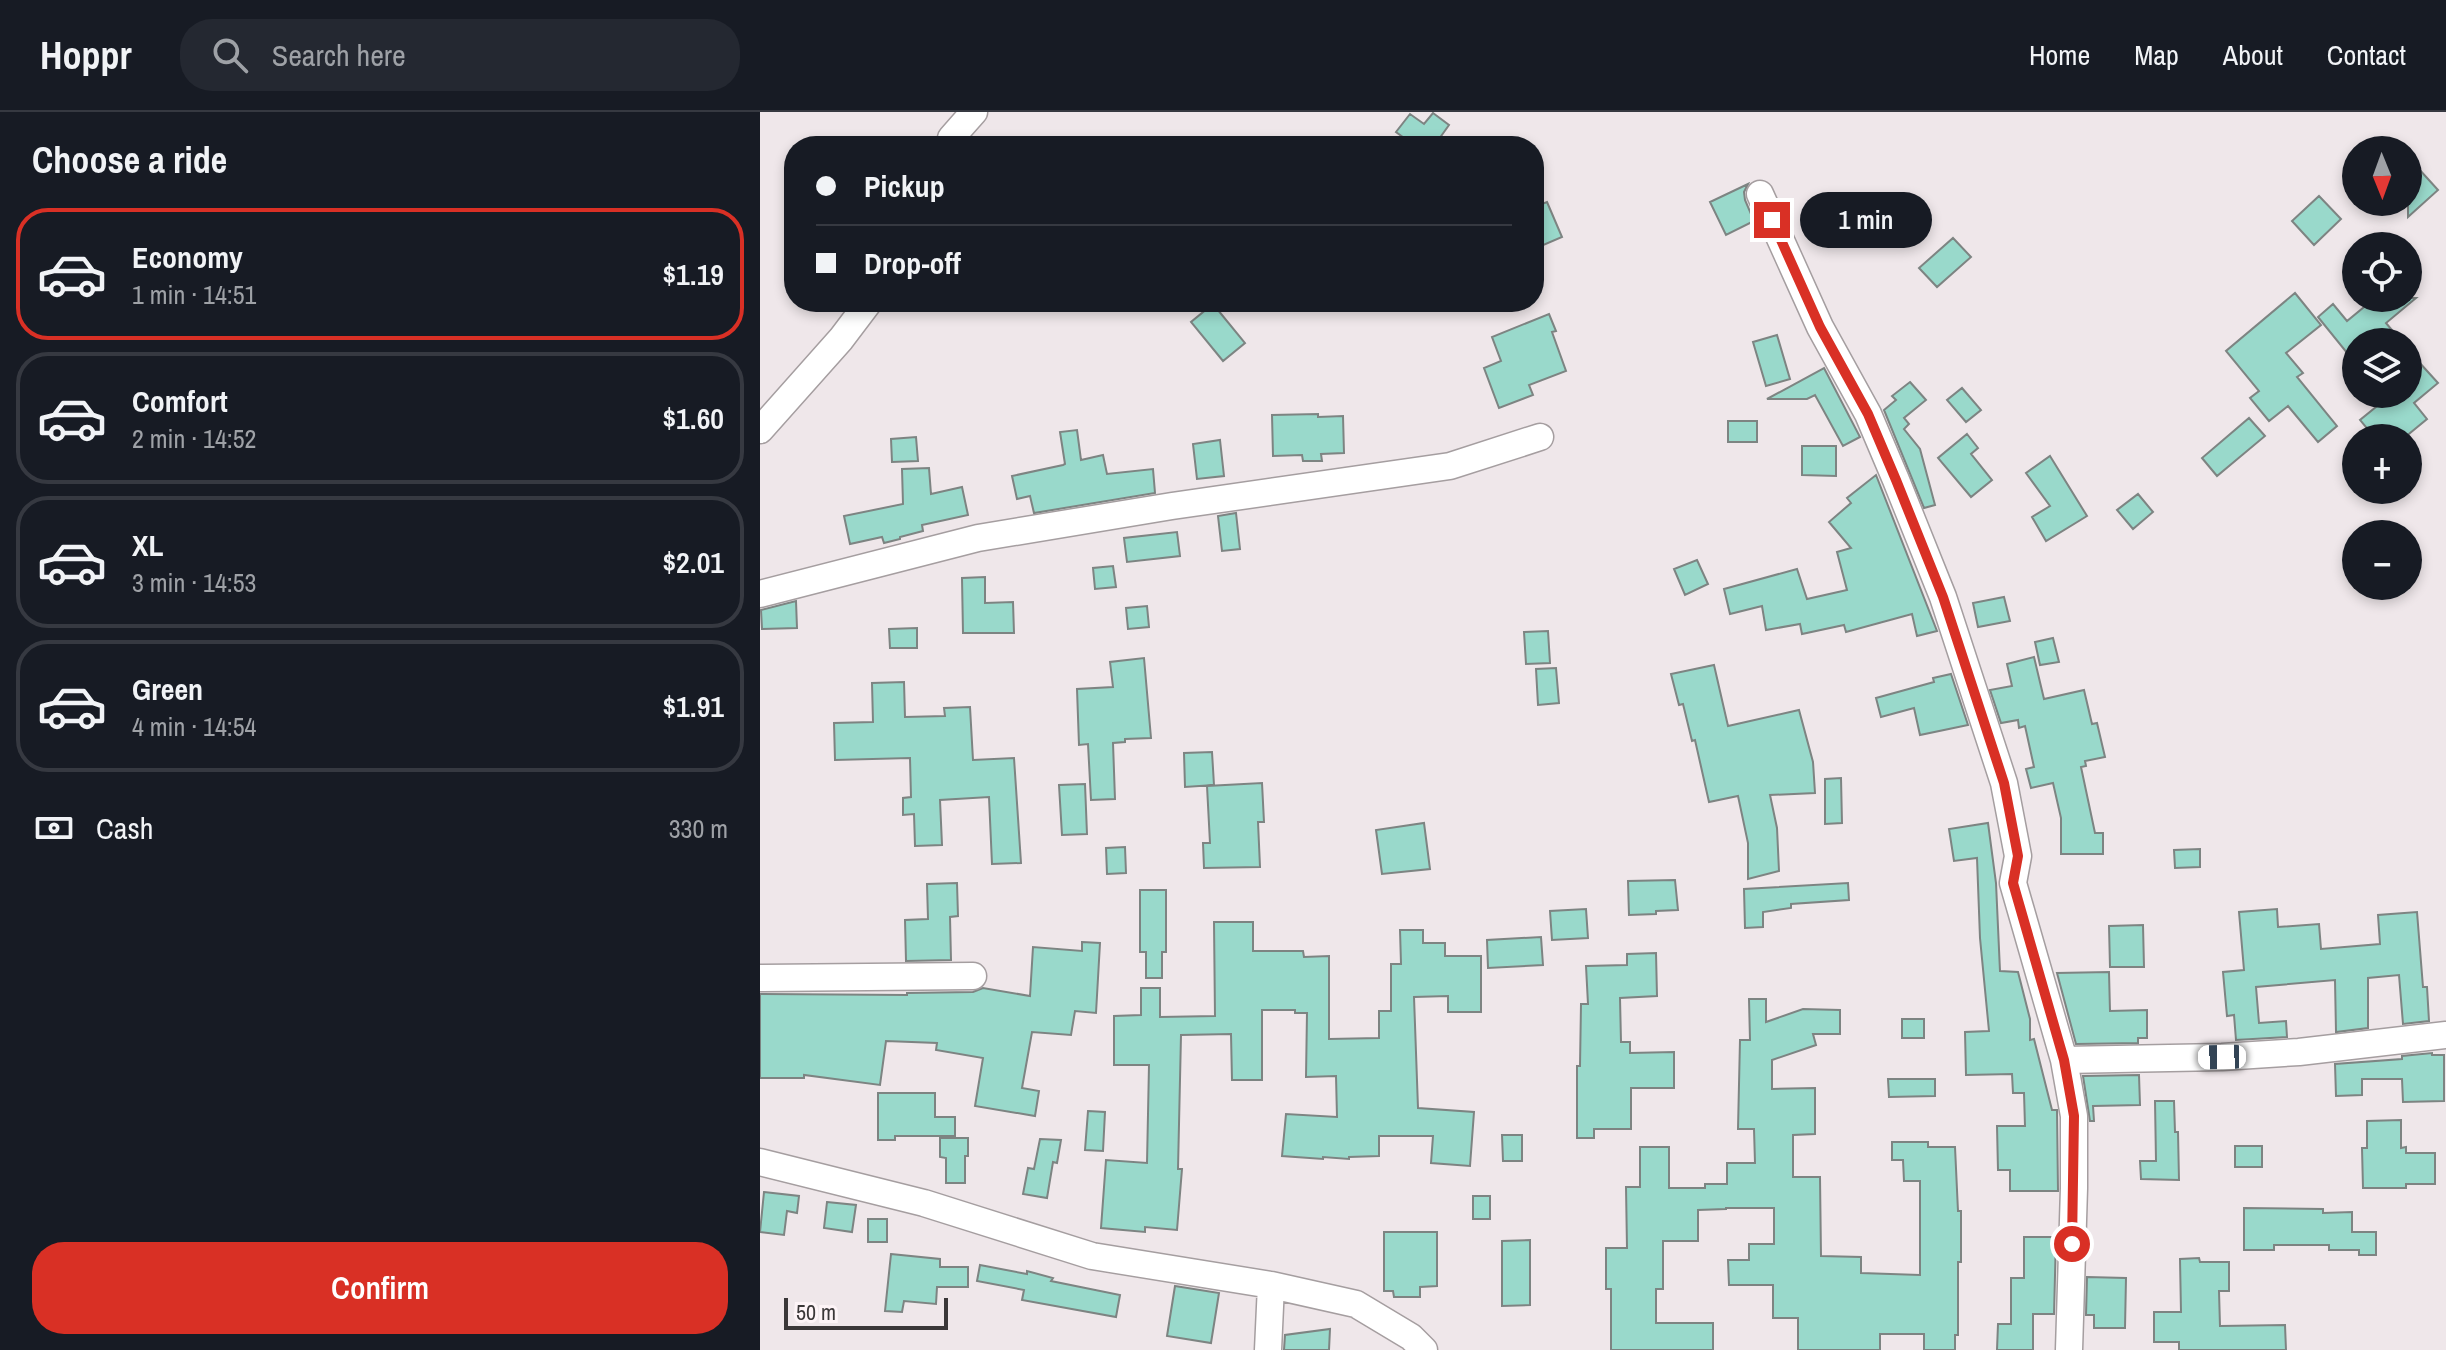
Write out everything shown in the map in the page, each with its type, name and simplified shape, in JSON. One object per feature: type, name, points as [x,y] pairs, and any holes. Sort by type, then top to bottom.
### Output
[{"type":"street","points":[[953,136],[974,112]]},
{"type":"street","points":[[1760,194],[1820,327],[1868,414],[1896,480],[1943,597],[2004,783],[2018,856],[2013,883],[2064,1060],[2074,1116],[2069,1350]]},
{"type":"street","points":[[760,430],[861,312]]},
{"type":"street","points":[[760,594],[978,538],[1450,466],[1540,437]]},
{"type":"street","points":[[760,978],[973,976]]},
{"type":"street","points":[[2064,1060],[2299,1052],[2446,1035]]},
{"type":"street","points":[[760,1162],[924,1203],[1092,1256],[1271,1285],[1356,1304],[1411,1337],[1424,1350]]},
{"type":"street","points":[[1268,1350],[1271,1285]]},
{"type":"building","points":[[1433,113],[1449,125],[1441,136],[1401,136],[1396,132],[1410,114],[1424,124]]},
{"type":"building","points":[[2422,172],[2438,190],[2422,204]]},
{"type":"building","points":[[1748,184],[1744,192],[1745,200],[1754,221],[1726,235],[1710,202]]},
{"type":"building","points":[[2319,196],[2341,219],[2314,245],[2292,221]]},
{"type":"building","points":[[1547,202],[1562,237],[1544,245],[1544,203]]},
{"type":"building","points":[[1953,238],[1971,257],[1937,287],[1919,268]]},
{"type":"building","points":[[2295,293],[2321,325],[2286,353],[2303,373],[2297,377],[2337,426],[2318,442],[2288,406],[2269,421],[2250,398],[2259,391],[2226,351]]},
{"type":"building","points":[[2333,304],[2347,321],[2358,312],[2399,312],[2386,323],[2390,328],[2342,328],[2342,347],[2318,317]]},
{"type":"building","points":[[1203,312],[1220,312],[1245,343],[1223,361],[1191,322]]},
{"type":"building","points":[[1549,314],[1566,371],[1529,385],[1533,395],[1499,408],[1484,368],[1501,361],[1492,337]]},
{"type":"building","points":[[1777,335],[1790,379],[1766,386],[1753,342]]},
{"type":"building","points":[[2422,365],[2438,383],[2422,396]]},
{"type":"building","points":[[1824,368],[1860,437],[1843,446],[1815,395],[1807,399],[1767,399]]},
{"type":"building","points":[[1910,382],[1926,400],[1904,418],[1909,424],[1904,429],[1920,449],[1935,505],[1924,508],[1884,410],[1896,400],[1892,396]]},
{"type":"building","points":[[1962,388],[1981,410],[1966,422],[1947,400]]},
{"type":"building","points":[[2375,408],[2418,408],[2427,419],[2421,424],[2363,424],[2360,420]]},
{"type":"building","points":[[1318,414],[1318,417],[1343,416],[1344,453],[1321,454],[1322,461],[1303,461],[1302,455],[1273,456],[1272,415]]},
{"type":"building","points":[[2249,418],[2265,436],[2217,476],[2202,458]]},
{"type":"building","points":[[1728,421],[1757,421],[1757,442],[1728,442]]},
{"type":"building","points":[[1077,430],[1081,460],[1103,455],[1107,474],[1153,469],[1155,493],[1034,513],[1030,496],[1017,499],[1012,476],[1065,464],[1060,432]]},
{"type":"building","points":[[1967,434],[1978,448],[1971,454],[1992,480],[1971,497],[1938,458]]},
{"type":"building","points":[[916,437],[918,461],[892,462],[891,439]]},
{"type":"building","points":[[1220,440],[1224,476],[1197,479],[1193,444]]},
{"type":"building","points":[[1802,446],[1836,446],[1836,476],[1802,475]]},
{"type":"building","points":[[2050,456],[2087,516],[2046,541],[2032,517],[2050,506],[2026,473]]},
{"type":"building","points":[[929,468],[931,494],[962,487],[968,515],[922,525],[923,531],[884,543],[882,537],[850,544],[844,516],[903,504],[902,469]]},
{"type":"building","points":[[1876,475],[1937,631],[1917,636],[1912,614],[1846,632],[1844,625],[1802,634],[1800,624],[1766,630],[1762,606],[1730,614],[1724,589],[1797,569],[1807,599],[1847,590],[1837,552],[1851,548],[1829,522],[1851,503],[1847,498]]},
{"type":"building","points":[[2138,494],[2153,512],[2133,529],[2117,510]]},
{"type":"building","points":[[1236,513],[1240,549],[1222,551],[1218,516]]},
{"type":"building","points":[[1177,532],[1180,556],[1127,562],[1124,538]]},
{"type":"building","points":[[1697,560],[1708,584],[1685,595],[1674,569]]},
{"type":"building","points":[[1113,566],[1116,587],[1095,589],[1093,568]]},
{"type":"building","points":[[985,577],[985,603],[1013,602],[1014,633],[963,633],[962,578]]},
{"type":"building","points":[[2004,597],[2010,621],[1978,627],[1973,603]]},
{"type":"building","points":[[796,601],[797,628],[762,629],[761,610]]},
{"type":"building","points":[[1147,606],[1149,627],[1128,629],[1126,608]]},
{"type":"building","points":[[917,628],[917,648],[890,648],[889,629]]},
{"type":"building","points":[[1548,631],[1550,663],[1526,664],[1524,632]]},
{"type":"building","points":[[2053,638],[2059,662],[2040,665],[2035,642]]},
{"type":"building","points":[[2034,657],[2044,699],[2084,690],[2092,724],[2097,723],[2105,757],[2085,761],[2086,766],[2081,767],[2095,833],[2103,833],[2103,854],[2061,854],[2061,818],[2053,783],[2031,788],[2026,769],[2034,767],[2025,726],[2019,728],[2018,720],[2001,723],[1990,690],[2012,686],[2007,664]]},
{"type":"building","points":[[1144,658],[1151,738],[1125,739],[1125,742],[1113,743],[1115,799],[1091,800],[1088,744],[1079,745],[1077,689],[1113,687],[1110,662]]},
{"type":"building","points":[[1714,665],[1728,726],[1799,710],[1813,762],[1815,793],[1770,795],[1777,828],[1779,871],[1748,879],[1748,843],[1738,796],[1709,802],[1695,740],[1692,741],[1683,704],[1679,705],[1671,674]]},
{"type":"building","points":[[1556,668],[1559,703],[1538,705],[1536,669]]},
{"type":"building","points":[[1951,674],[1968,725],[1920,735],[1914,708],[1881,717],[1876,698],[1934,682],[1933,678]]},
{"type":"building","points":[[904,682],[905,717],[945,716],[944,708],[970,707],[973,760],[1014,758],[1021,863],[992,864],[989,797],[940,800],[942,845],[915,846],[914,814],[903,815],[903,798],[911,797],[910,758],[835,760],[834,723],[873,722],[872,683]]},
{"type":"building","points":[[1212,752],[1214,785],[1185,787],[1184,753]]},
{"type":"building","points":[[1841,778],[1842,823],[1825,824],[1825,779]]},
{"type":"building","points":[[1262,783],[1264,822],[1258,822],[1260,867],[1204,868],[1203,843],[1210,843],[1207,786]]},
{"type":"building","points":[[1085,784],[1087,834],[1062,835],[1059,785]]},
{"type":"building","points":[[1424,823],[1430,869],[1382,874],[1376,830]]},
{"type":"building","points":[[1988,823],[1996,883],[2000,971],[2018,972],[2030,1019],[2030,1040],[2034,1039],[2052,1110],[2057,1110],[2058,1191],[2010,1191],[2010,1170],[1998,1170],[1997,1126],[2025,1126],[2024,1093],[2013,1093],[2012,1074],[1966,1075],[1965,1032],[1989,1031],[1980,938],[1977,858],[1954,861],[1949,829]]},
{"type":"building","points":[[1125,847],[1126,873],[1107,874],[1106,848]]},
{"type":"building","points":[[2200,849],[2200,867],[2175,868],[2174,850]]},
{"type":"building","points":[[1675,880],[1678,910],[1629,915],[1628,881]]},
{"type":"building","points":[[957,883],[958,916],[950,917],[951,960],[906,961],[905,920],[928,919],[927,884]]},
{"type":"building","points":[[1848,883],[1849,900],[1791,904],[1791,908],[1763,912],[1763,927],[1745,928],[1744,889]]},
{"type":"building","points":[[1140,890],[1166,890],[1166,952],[1162,952],[1162,978],[1146,978],[1146,952],[1140,952]]},
{"type":"building","points":[[1586,909],[1588,938],[1552,940],[1550,911]]},
{"type":"building","points":[[2277,909],[2278,927],[2319,924],[2321,949],[2380,944],[2378,915],[2417,912],[2429,1021],[2403,1024],[2399,975],[2368,978],[2368,1028],[2336,1032],[2335,980],[2256,987],[2259,1023],[2286,1021],[2287,1037],[2236,1040],[2234,1015],[2227,1016],[2223,972],[2244,970],[2239,912]]},
{"type":"building","points":[[1214,922],[1253,922],[1253,951],[1303,951],[1304,957],[1329,956],[1329,1039],[1379,1038],[1379,1011],[1391,1011],[1391,964],[1401,964],[1400,930],[1423,930],[1423,943],[1445,943],[1445,956],[1481,956],[1481,1012],[1448,1012],[1448,996],[1414,997],[1418,1108],[1474,1112],[1470,1166],[1431,1163],[1433,1136],[1379,1136],[1379,1156],[1323,1159],[1282,1156],[1286,1114],[1337,1117],[1336,1076],[1306,1077],[1307,1013],[1262,1010],[1262,1080],[1232,1080],[1231,1034],[1181,1035],[1178,1169],[1182,1169],[1177,1230],[1145,1227],[1145,1232],[1101,1228],[1106,1160],[1147,1163],[1149,1065],[1114,1065],[1114,1016],[1141,1015],[1141,988],[1160,988],[1160,1017],[1215,1016]]},
{"type":"building","points":[[2143,925],[2144,967],[2110,967],[2109,926]]},
{"type":"building","points":[[1541,937],[1543,965],[1488,968],[1487,940]]},
{"type":"building","points":[[1082,942],[1100,943],[1096,1013],[1075,1011],[1071,1035],[1032,1032],[1022,1088],[1039,1091],[1035,1116],[975,1106],[983,1058],[936,1050],[937,1043],[886,1041],[880,1085],[804,1075],[804,1078],[760,1078],[760,994],[907,995],[973,992],[983,988],[1030,996],[1033,947],[1082,951]]},
{"type":"building","points":[[1656,953],[1657,996],[1620,998],[1621,1042],[1630,1042],[1630,1053],[1674,1052],[1674,1088],[1631,1088],[1631,1129],[1594,1129],[1594,1138],[1577,1138],[1581,1004],[1588,1004],[1586,966],[1627,965],[1627,954]]},
{"type":"building","points":[[2109,972],[2110,1011],[2147,1010],[2147,1038],[2138,1038],[2138,1043],[2076,1044],[2057,973]]},
{"type":"building","points":[[1749,999],[1766,999],[1766,1022],[1803,1009],[1840,1010],[1840,1034],[1813,1034],[1816,1045],[1772,1060],[1772,1089],[1815,1088],[1815,1134],[1793,1135],[1793,1177],[1820,1177],[1821,1256],[1861,1257],[1861,1273],[1920,1275],[1920,1181],[1904,1181],[1903,1160],[1892,1160],[1892,1142],[1928,1142],[1928,1147],[1955,1147],[1958,1211],[1961,1211],[1961,1262],[1958,1262],[1958,1335],[1955,1335],[1955,1350],[1924,1350],[1924,1334],[1880,1334],[1880,1350],[1798,1350],[1798,1318],[1773,1318],[1773,1285],[1729,1285],[1728,1260],[1749,1260],[1749,1244],[1774,1244],[1774,1208],[1726,1208],[1698,1210],[1698,1241],[1663,1241],[1663,1289],[1656,1289],[1656,1323],[1713,1323],[1713,1350],[1611,1350],[1611,1289],[1606,1289],[1606,1248],[1627,1248],[1626,1187],[1640,1187],[1640,1147],[1669,1147],[1669,1188],[1705,1188],[1705,1184],[1727,1184],[1727,1163],[1755,1163],[1754,1129],[1738,1129],[1740,1040],[1750,1040]]},
{"type":"building","points":[[1902,1019],[1924,1019],[1924,1038],[1902,1038]]},
{"type":"building","points":[[2444,1055],[2444,1101],[2403,1102],[2402,1079],[2362,1079],[2362,1095],[2336,1096],[2335,1064],[2402,1059],[2402,1056]]},
{"type":"building","points":[[2139,1075],[2140,1105],[2093,1106],[2094,1121],[2090,1121],[2083,1076]]},
{"type":"building","points":[[1888,1079],[1935,1079],[1935,1096],[1889,1097]]},
{"type":"building","points":[[878,1093],[935,1093],[935,1117],[955,1117],[955,1136],[895,1136],[895,1140],[878,1140]]},
{"type":"building","points":[[2155,1101],[2174,1101],[2179,1180],[2141,1179],[2140,1161],[2156,1161]]},
{"type":"building","points":[[1088,1111],[1105,1112],[1103,1151],[1085,1150]]},
{"type":"building","points":[[2401,1120],[2401,1148],[2406,1147],[2406,1153],[2435,1153],[2435,1184],[2363,1188],[2362,1148],[2367,1148],[2367,1121]]},
{"type":"building","points":[[1502,1135],[1522,1135],[1522,1161],[1503,1161]]},
{"type":"building","points":[[940,1138],[968,1138],[965,1183],[946,1183],[946,1158],[940,1157]]},
{"type":"building","points":[[1040,1139],[1061,1140],[1057,1163],[1053,1162],[1047,1198],[1023,1194],[1028,1168],[1034,1169]]},
{"type":"building","points":[[2235,1146],[2262,1146],[2262,1167],[2235,1167]]},
{"type":"building","points":[[764,1192],[799,1196],[797,1213],[787,1211],[784,1235],[760,1232]]},
{"type":"building","points":[[1473,1196],[1490,1196],[1490,1219],[1473,1219]]},
{"type":"building","points":[[827,1202],[856,1205],[852,1232],[824,1228]]},
{"type":"building","points":[[2244,1208],[2352,1212],[2352,1232],[2376,1232],[2376,1255],[2359,1255],[2359,1250],[2329,1250],[2329,1245],[2274,1245],[2274,1250],[2244,1250]]},
{"type":"building","points":[[868,1219],[887,1219],[887,1242],[868,1242]]},
{"type":"building","points":[[1384,1232],[1437,1232],[1437,1286],[1420,1287],[1420,1297],[1394,1297],[1393,1291],[1384,1291]]},
{"type":"building","points":[[2024,1237],[2056,1237],[2054,1314],[2033,1314],[2033,1350],[1997,1350],[1998,1324],[2011,1324],[2011,1278],[2024,1278]]},
{"type":"building","points":[[1530,1240],[1530,1305],[1502,1306],[1502,1241]]},
{"type":"building","points":[[891,1254],[940,1259],[940,1267],[968,1267],[968,1287],[937,1287],[936,1304],[904,1301],[902,1312],[885,1311]]},
{"type":"building","points":[[2199,1258],[2200,1262],[2229,1262],[2229,1291],[2219,1291],[2220,1326],[2285,1325],[2286,1350],[2179,1350],[2179,1342],[2154,1342],[2154,1312],[2181,1312],[2180,1259]]},
{"type":"building","points":[[980,1265],[1027,1274],[1027,1271],[1053,1278],[1051,1281],[1120,1295],[1116,1317],[1022,1300],[1024,1290],[977,1281]]},
{"type":"building","points":[[2087,1277],[2126,1278],[2125,1328],[2094,1328],[2094,1315],[2086,1315]]},
{"type":"building","points":[[1175,1286],[1219,1293],[1211,1343],[1167,1336]]},
{"type":"building","points":[[1330,1329],[1329,1350],[1284,1350],[1285,1335]]},
{"type":"route","points":[[1772,220],[1820,327],[1868,414],[1930,562],[2004,783],[2018,856],[2013,883],[2064,1060],[2074,1116],[2072,1244]]}]
